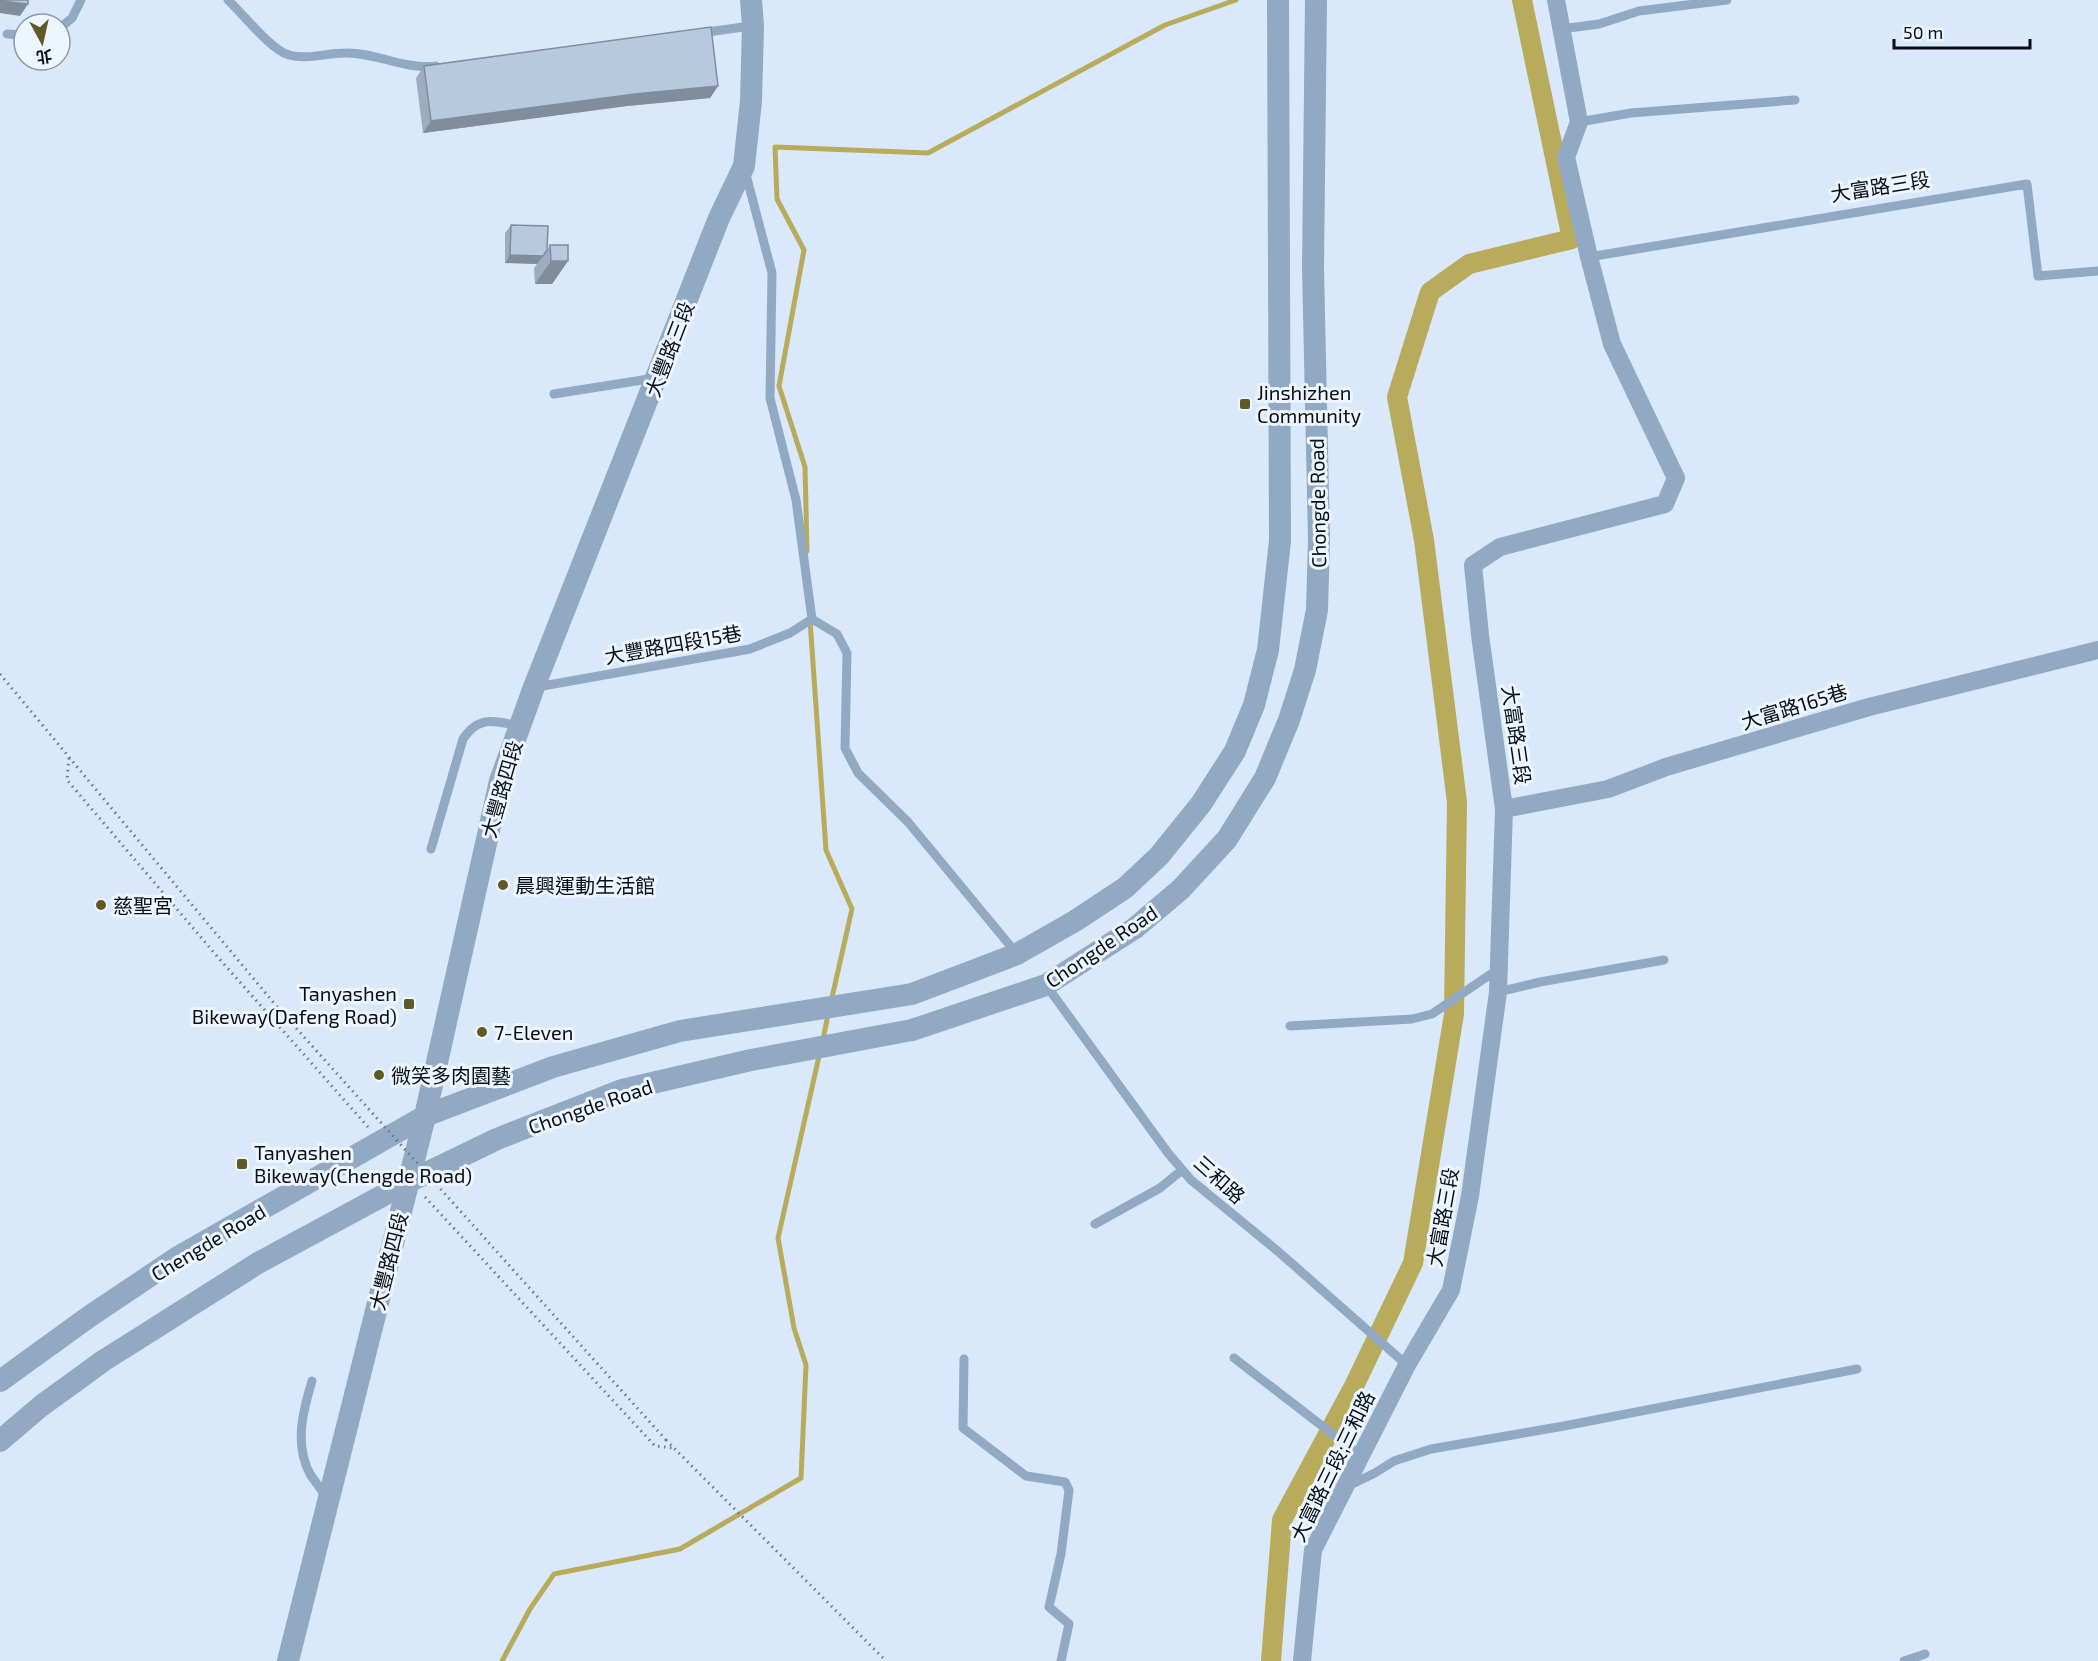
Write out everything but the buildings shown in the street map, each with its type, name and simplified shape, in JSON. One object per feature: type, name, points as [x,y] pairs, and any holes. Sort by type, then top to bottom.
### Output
[{"type":"street","name":"大豐路三段","points":[[534,687],[719,218],[744,166],[752,102],[751,0]]},
{"type":"street","name":"Chongde Road","points":[[425,1116],[553,1067],[680,1031],[912,994],[1017,954],[1075,921],[1125,888],[1158,856],[1201,804],[1234,751],[1254,705],[1268,650],[1280,541],[1278,0]]},
{"type":"street","name":"Chongde Road","points":[[408,1182],[497,1139],[622,1090],[751,1060],[912,1030],[1046,985],[1135,928],[1181,889],[1227,839],[1265,778],[1289,720],[1305,670],[1317,610],[1319,539],[1312,268],[1316,0]]},
{"type":"street","name":"大富路三段","points":[[1407,1365],[1451,1290],[1470,1196],[1498,992],[1492,974],[1504,809],[1480,635],[1473,564],[1500,547],[1665,504],[1676,478],[1612,344],[1589,257],[1566,158],[1578,122],[1556,0]]},
{"type":"street","name":"大富路165巷","points":[[1504,809],[1608,789],[1666,767],[1869,707],[2098,650]]},
{"type":"street","name":"大豐路四段","points":[[288,1661],[425,1116],[500,781],[534,687]]},
{"type":"street","name":"Chengde Road","points":[[0,1382],[90,1316],[178,1257],[425,1116]]},
{"type":"street","points":[[0,1441],[41,1406],[103,1361],[258,1263],[408,1182]]},
{"type":"street","name":"大富路三段;三和路","points":[[1302,1661],[1313,1550],[1407,1365]]},
{"type":"lane","points":[[72,18],[81,0]]},
{"type":"lane","points":[[228,0],[277,48],[289,55],[357,53],[409,65],[443,65]]},
{"type":"lane","points":[[1561,29],[1599,24],[1639,11],[1727,0]]},
{"type":"lane","points":[[693,34],[753,26]]},
{"type":"lane","points":[[7,34],[12,34]]},
{"type":"lane","points":[[1578,122],[1631,113],[1795,100]]},
{"type":"lane","points":[[744,166],[772,273],[770,398],[796,500],[812,619],[837,634],[846,652],[845,748],[858,773],[908,822],[1017,954]]},
{"type":"lane","name":"大富路三段","points":[[1589,257],[2027,184],[2038,276],[2098,271]]},
{"type":"lane","points":[[554,394],[657,377]]},
{"type":"lane","name":"大豐路四段15巷","points":[[534,687],[750,649],[790,633],[812,619]]},
{"type":"lane","points":[[431,849],[463,739],[471,727],[492,720],[519,726]]},
{"type":"lane","points":[[1498,992],[1540,982],[1664,960]]},
{"type":"lane","points":[[1290,1026],[1412,1019],[1432,1014],[1492,974]]},
{"type":"lane","name":"三和路","points":[[1046,985],[1168,1154],[1191,1180],[1280,1252],[1407,1365]]},
{"type":"lane","points":[[1095,1224],[1160,1188],[1182,1170]]},
{"type":"lane","points":[[1234,1358],[1361,1456]]},
{"type":"lane","points":[[964,1359],[963,1428],[1026,1476],[1065,1482],[1069,1490],[1061,1554],[1049,1607],[1069,1624],[1061,1661]]},
{"type":"lane","points":[[1346,1487],[1394,1461],[1431,1449],[1564,1426],[1857,1369]]},
{"type":"lane","points":[[312,1381],[302,1414],[301,1445],[310,1473],[328,1500]]},
{"type":"lane","points":[[1904,1661],[1925,1654]]},
{"type":"path","points":[[0,675],[278,1008],[666,1440],[886,1661]]},
{"type":"path","points":[[69,758],[67,780],[216,955],[380,1141]]},
{"type":"path","points":[[408,1182],[435,1206],[655,1446],[674,1448]]},
{"type":"waterway","points":[[807,551],[805,467],[779,386],[804,250],[777,199],[775,147],[928,153],[1165,25],[1236,0]]},
{"type":"waterway","points":[[1271,1661],[1282,1520],[1354,1386],[1413,1263],[1454,1014],[1457,802],[1424,540],[1397,397],[1430,292],[1469,264],[1572,239],[1522,0]]},
{"type":"waterway","points":[[810,620],[826,850],[852,909],[831,1002]]},
{"type":"waterway","points":[[823,1040],[828,1014]]},
{"type":"waterway","points":[[502,1661],[530,1609],[554,1574],[680,1549],[801,1478],[806,1365],[794,1328],[778,1238],[820,1052]]},
{"type":"place","name":"Jinshizhen Community","points":[[1245,404]]},
{"type":"place","name":"晨興運動生活館","points":[[503,885]]},
{"type":"place","name":"慈聖宮","points":[[101,905]]},
{"type":"place","name":"Tanyashen Bikeway(Dafeng Road)","points":[[409,1004]]},
{"type":"place","name":"7-Eleven","points":[[482,1032]]},
{"type":"place","name":"微笑多肉園藝","points":[[379,1075]]},
{"type":"place","name":"Tanyashen Bikeway(Chengde Road)","points":[[242,1164]]}]
